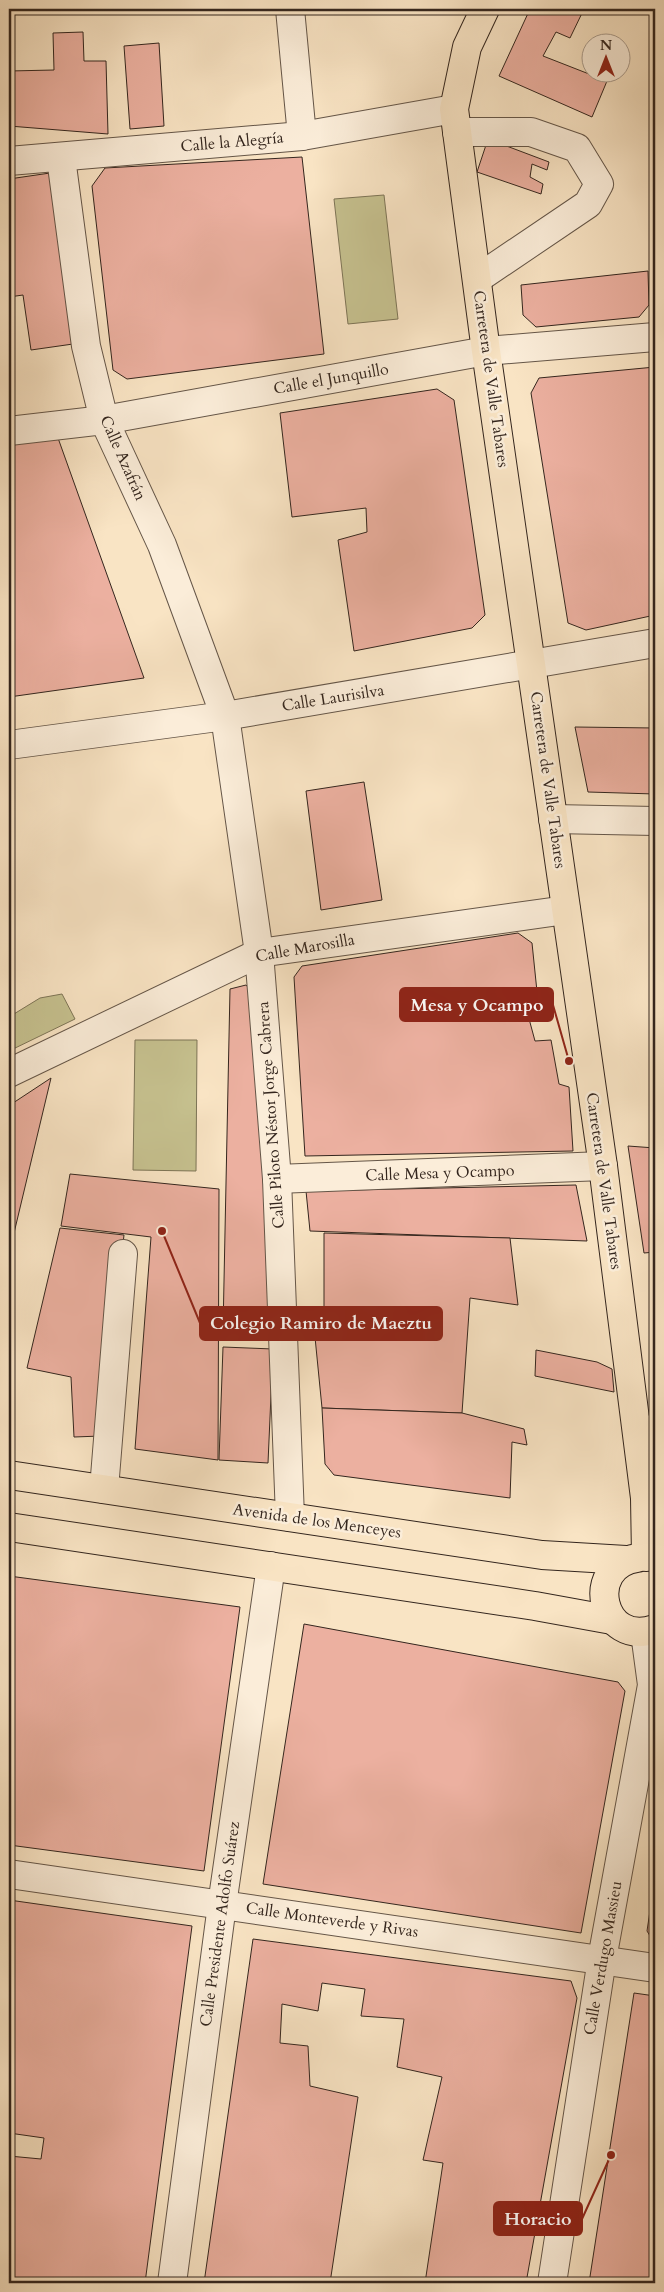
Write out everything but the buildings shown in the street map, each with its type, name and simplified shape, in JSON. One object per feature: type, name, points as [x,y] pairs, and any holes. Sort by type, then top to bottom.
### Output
[{"type":"main road","name":"Carretera de Valle Tabares","points":[[485,9],[467,47],[455,120],[486,351],[533,665],[553,819],[603,1166],[646,1430],[643,1559]]},
{"type":"main road","name":"Avenida de los Menceyes","points":[[9,1475],[542,1554],[643,1559]]},
{"type":"main road","points":[[9,1527],[535,1606],[612,1620],[628,1631],[650,1631]]},
{"type":"main road","points":[[612,1620],[603,1595],[611,1571],[643,1559]]},
{"type":"street","points":[[290,9],[302,136]]},
{"type":"street","name":"Calle la Alegría","points":[[9,162],[302,136],[455,120],[531,132],[577,148],[599,184],[588,204],[477,280]]},
{"type":"street","name":"Calle Azafrán","points":[[61,158],[86,346],[104,420],[162,545],[226,716]]},
{"type":"street","name":"Calle el Junquillo","points":[[9,431],[104,420],[486,351],[655,337]]},
{"type":"street","name":"Calle Laurisilva","points":[[9,745],[226,716],[655,644]]},
{"type":"street","name":"Calle Piloto Néstor Jorge Cabrera","points":[[226,716],[259,953],[277,1179],[290,1517]]},
{"type":"street","points":[[553,819],[655,821]]},
{"type":"street","name":"Calle Marosilla","points":[[9,1074],[259,953],[566,910]]},
{"type":"street","name":"Calle Mesa y Ocampo","points":[[277,1179],[603,1166]]},
{"type":"street","points":[[104,1490],[123,1254]]},
{"type":"street","name":"Calle Presidente Adolfo Suárez","points":[[172,2283],[222,1905],[270,1566]]},
{"type":"street","name":"Calle Verdugo Massieu","points":[[552,2283],[602,1959],[652,1685],[650,1631]]},
{"type":"street","name":"Calle Monteverde y Rivas","points":[[9,1874],[655,1968]]},
{"type":"shaded area","points":[[384,195],[398,319],[348,324],[334,199]]},
{"type":"shaded area","points":[[62,994],[75,1019],[9,1051],[9,1017],[40,998]]},
{"type":"shaded area","points":[[135,1040],[197,1040],[196,1171],[133,1170]]},
{"type":"place","name":"Mesa y Ocampo","points":[[569,1061]]},
{"type":"place","name":"Colegio Ramiro de Maeztu","points":[[162,1231]]},
{"type":"place","name":"Horacio","points":[[611,2155]]}]
